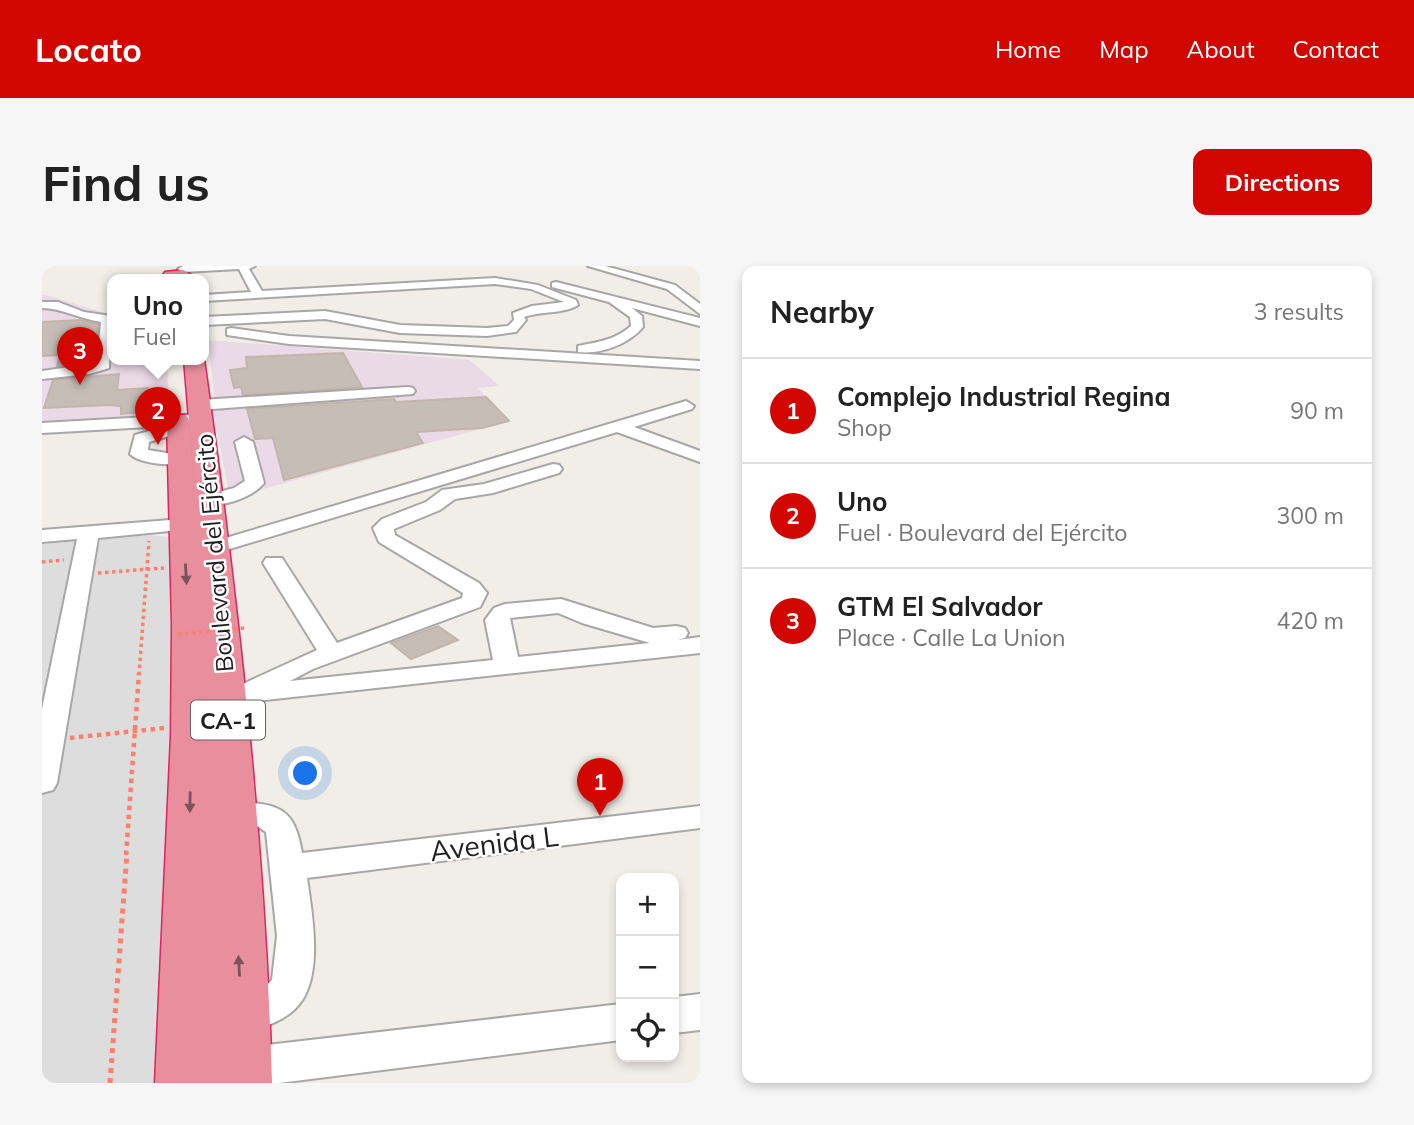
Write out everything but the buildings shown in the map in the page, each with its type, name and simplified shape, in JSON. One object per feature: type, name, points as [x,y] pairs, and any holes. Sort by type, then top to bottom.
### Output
[{"type":"highway","name":"Boulevard del Ejército","points":[[175,365],[188,426]]},
{"type":"highway","name":"Boulevard del Ejército","points":[[197,365],[188,426],[181,522],[191,736],[186,1011],[220,1080]]},
{"type":"highway","name":"Boulevard del Ejército","points":[[181,522],[216,547],[235,695],[233,812],[241,1011],[220,1080]]},
{"type":"highway","points":[[186,1011],[190,1018],[202,1027],[218,1029],[241,1011]]},
{"type":"street","points":[[593,266],[671,287],[700,310]]},
{"type":"street","points":[[494,269],[700,322]]},
{"type":"street","points":[[179,271],[249,272]]},
{"type":"street","points":[[235,282],[249,272]]},
{"type":"street","points":[[249,272],[258,295]]},
{"type":"street","points":[[605,280],[616,278],[623,273]]},
{"type":"street","points":[[209,330],[220,320],[325,315],[393,328],[487,332],[512,330],[520,320],[517,316],[524,312],[572,305],[572,302],[562,296],[505,281],[258,295],[209,301],[220,320]]},
{"type":"street","points":[[510,354],[564,352],[595,347],[629,335],[637,327],[636,316],[624,306],[589,293]]},
{"type":"street","points":[[622,296],[683,297]]},
{"type":"street","points":[[42,305],[58,305],[81,315],[107,319],[104,365],[89,370],[42,375]]},
{"type":"street","points":[[209,336],[700,365]]},
{"type":"street","points":[[42,428],[188,426],[408,391]]},
{"type":"street","points":[[216,547],[686,405]]},
{"type":"street","points":[[617,426],[700,457]]},
{"type":"street","points":[[235,695],[332,653],[472,603],[475,593],[471,588],[386,538],[383,528],[389,523],[433,506],[449,494],[486,489],[553,469]]},
{"type":"street","points":[[428,483],[449,494]]},
{"type":"street","points":[[42,536],[181,522]]},
{"type":"street","points":[[42,783],[89,533]]},
{"type":"street","points":[[274,563],[332,653]]},
{"type":"street","points":[[507,666],[497,620],[502,613],[513,609],[561,606],[590,618],[652,636],[700,631]]},
{"type":"street","points":[[235,695],[700,645]]},
{"type":"street","points":[[233,812],[276,819],[282,829],[296,962],[288,989],[269,1006],[241,1011]]},
{"type":"street","name":"Avenida L","points":[[287,868],[700,817]]},
{"type":"street","points":[[679,1014],[700,1012]]},
{"type":"street","points":[[220,1080],[616,1023]]},
{"type":"lane","points":[[181,522],[255,483],[244,442]]},
{"type":"path","points":[[110,1083],[147,569],[181,522]]},
{"type":"path","points":[[81,574],[170,568]]},
{"type":"path","points":[[178,634],[246,628]]},
{"type":"path","points":[[50,740],[166,728]]},
{"type":"shaded area","points":[[42,294],[107,314],[107,365],[167,365],[169,414],[42,424]]},
{"type":"shaded area","points":[[209,340],[470,360],[499,386],[478,388],[509,421],[230,498],[212,406],[215,406]]},
{"type":"shaded area","points":[[150,535],[167,537],[175,542],[168,1083],[42,1083],[42,544]]},
{"type":"place","name":"GTM El Salvador","points":[[80,385]]},
{"type":"place","name":"Uno","points":[[158,445]]},
{"type":"place","name":"Complejo Industrial Regina","points":[[600,816]]}]
